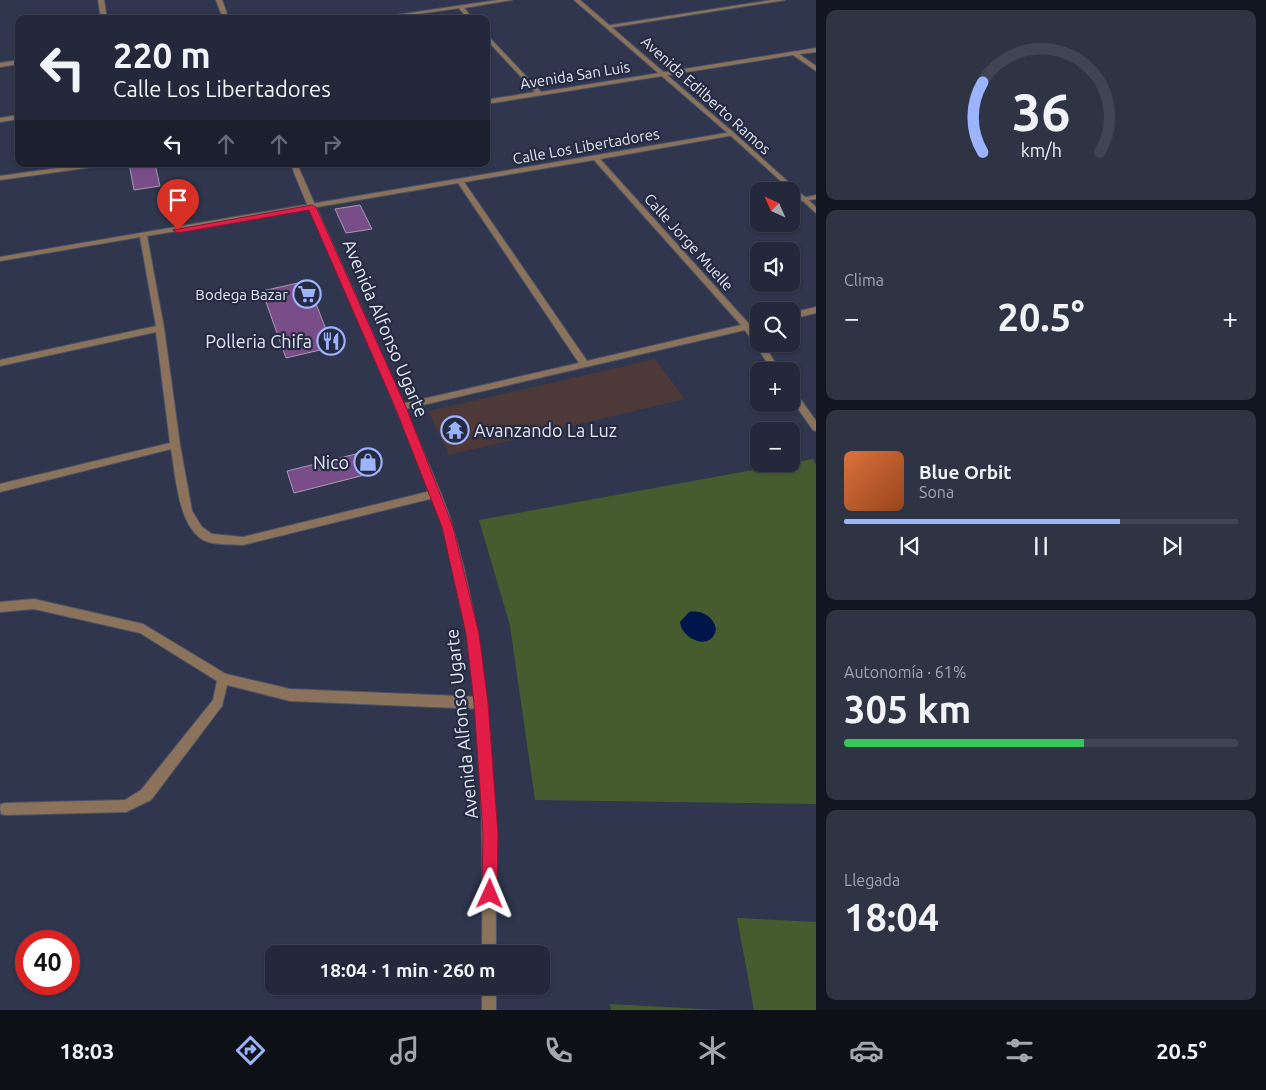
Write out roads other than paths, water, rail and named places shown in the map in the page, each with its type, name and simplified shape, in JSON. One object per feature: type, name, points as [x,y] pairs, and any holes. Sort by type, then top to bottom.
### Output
[{"type":"street","points":[[101,0],[103,15]]},
{"type":"street","points":[[219,0],[225,15]]},
{"type":"street","points":[[401,15],[509,0]]},
{"type":"street","name":"Avenida Edilberto Ramos","points":[[576,0],[732,134],[816,211]]},
{"type":"street","points":[[608,26],[782,0]]},
{"type":"street","points":[[722,4],[728,8]]},
{"type":"street","points":[[460,7],[467,15]]},
{"type":"street","points":[[490,40],[539,93]]},
{"type":"street","name":"Avenida San Luis","points":[[490,101],[816,50]]},
{"type":"street","points":[[794,53],[816,69]]},
{"type":"street","points":[[0,65],[15,63]]},
{"type":"street","points":[[0,120],[15,118]]},
{"type":"street","name":"Calle Los Libertadores","points":[[0,259],[732,134]]},
{"type":"street","name":"Calle Jorge Muelle","points":[[596,158],[747,327],[771,362]]},
{"type":"street","points":[[0,178],[79,167]]},
{"type":"street","name":"Avenida Alfonso Ugarte","points":[[295,167],[401,407],[448,527],[472,634],[481,703],[490,834],[489,945]]},
{"type":"street","points":[[460,181],[585,365]]},
{"type":"street","points":[[803,199],[816,197]]},
{"type":"street","points":[[143,236],[160,328],[175,445],[187,511],[198,530],[210,538],[243,541],[435,494]]},
{"type":"street","points":[[800,314],[816,310]]},
{"type":"street","points":[[401,407],[750,326]]},
{"type":"street","points":[[0,363],[160,328]]},
{"type":"street","points":[[800,405],[816,428]]},
{"type":"street","points":[[0,488],[175,445]]},
{"type":"street","points":[[0,607],[34,604],[143,629],[223,679],[290,695],[481,703]]},
{"type":"street","points":[[6,809],[126,806],[146,795],[218,702],[223,679]]},
{"type":"street","points":[[488,1010],[489,995]]},
{"type":"water","points":[[689,612],[702,613],[710,617],[715,624],[716,629],[709,640],[697,641],[686,634],[680,622]]},
{"type":"place","name":"Bodega Bazar","points":[[307,294]]},
{"type":"place","name":"Polleria Chifa","points":[[331,341]]},
{"type":"place","name":"Avanzando La Luz","points":[[455,430]]},
{"type":"place","name":"Nico","points":[[368,462]]}]
